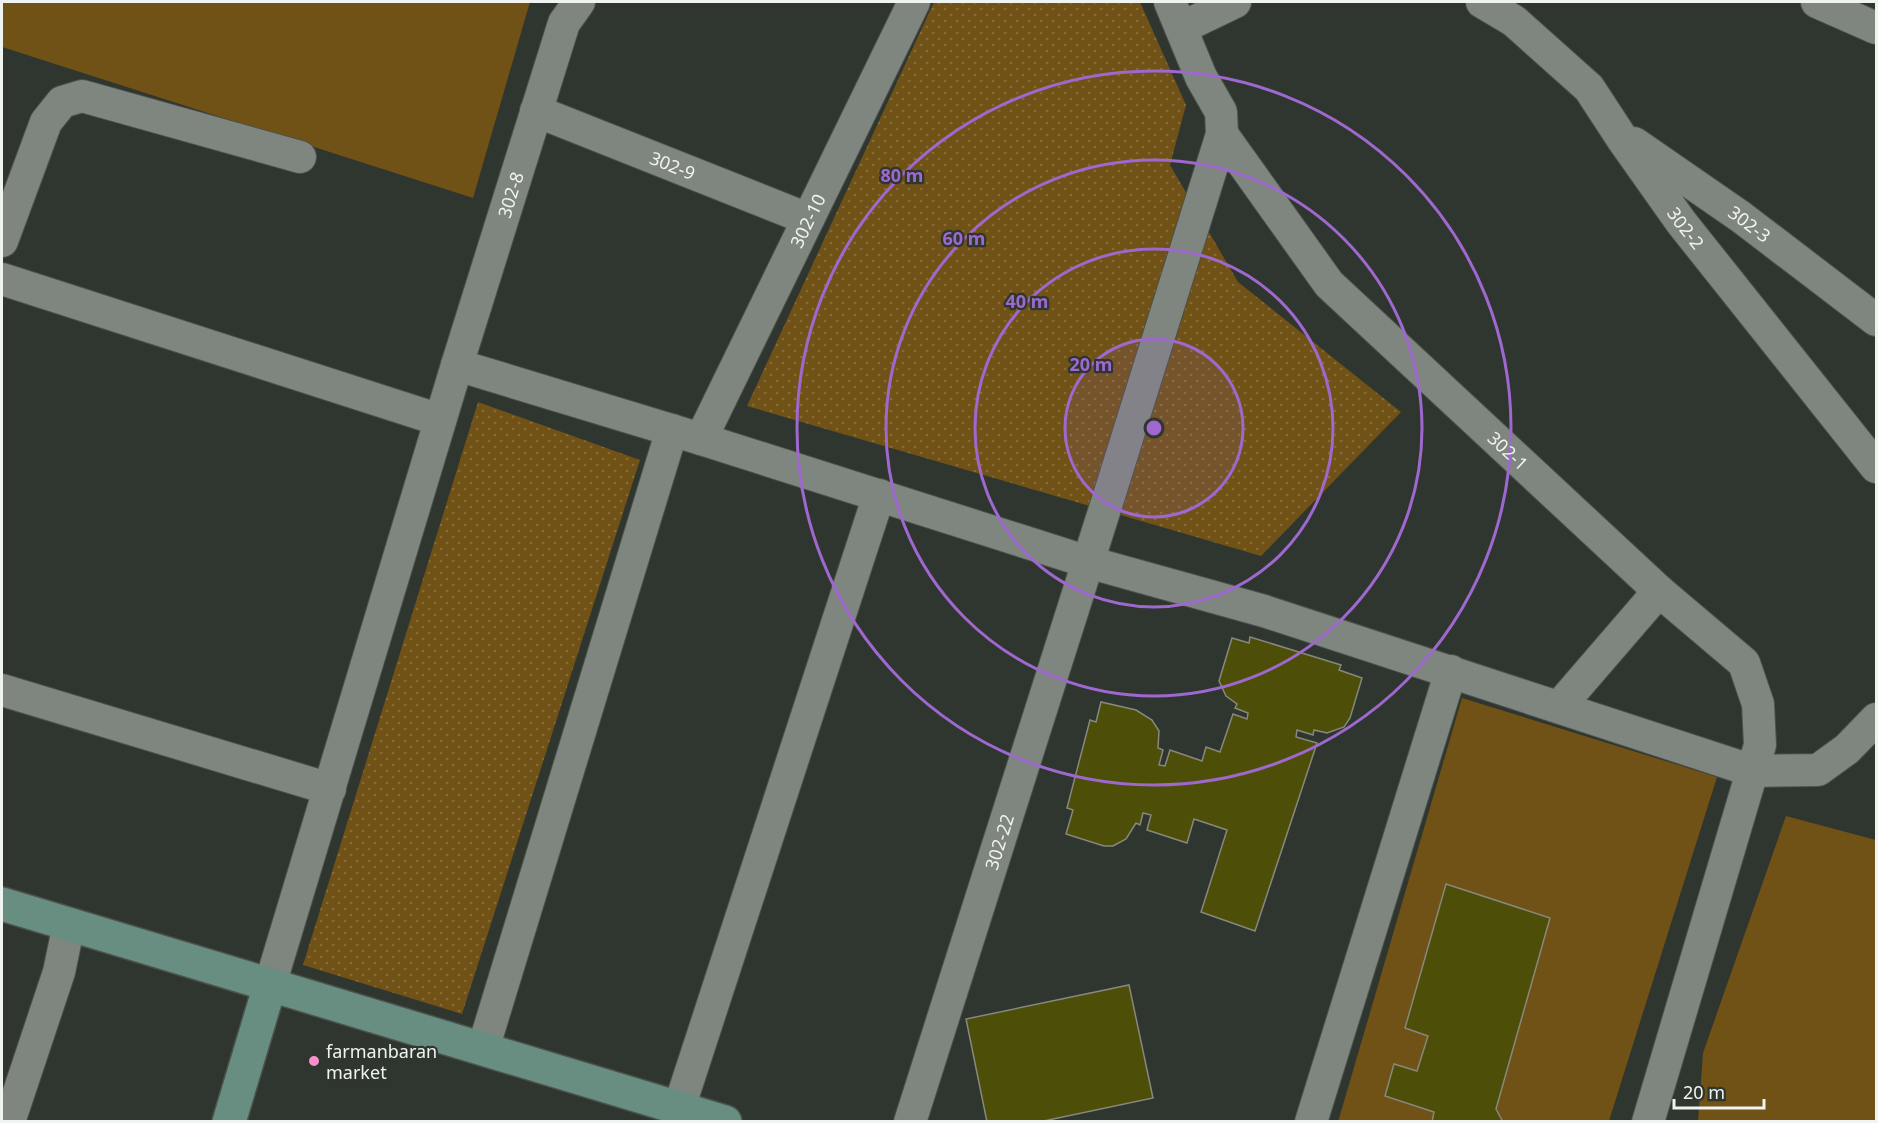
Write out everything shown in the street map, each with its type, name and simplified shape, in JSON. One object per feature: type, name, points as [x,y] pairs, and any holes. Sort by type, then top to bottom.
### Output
[{"type":"main road","points":[[2,904],[725,1122]]},
{"type":"main road","points":[[229,1122],[270,985]]},
{"type":"street","points":[[1222,134],[1221,112],[1201,77],[1176,15],[1235,2]]},
{"type":"street","name":"302-2","points":[[1482,2],[1514,21],[1589,88],[1681,222],[1876,467]]},
{"type":"street","name":"302-10","points":[[701,439],[808,219],[904,4]]},
{"type":"street","points":[[1836,5],[1876,28]]},
{"type":"street","name":"302-8","points":[[270,985],[457,365],[536,111],[572,12]]},
{"type":"street","points":[[2,241],[46,122],[62,102],[82,96],[300,157]]},
{"type":"street","name":"302-9","points":[[536,111],[808,219]]},
{"type":"street","name":"302-3","points":[[1618,133],[1741,217],[1876,320]]},
{"type":"street","name":"302-22","points":[[909,1122],[1222,134]]},
{"type":"street","name":"302-1","points":[[1222,134],[1329,284],[1659,591],[1744,663],[1758,704],[1760,745],[1648,1122]]},
{"type":"street","points":[[2,279],[440,420]]},
{"type":"street","points":[[457,365],[701,439],[1088,562],[1264,611],[1753,771],[1818,770],[1847,748],[1876,719]]},
{"type":"street","points":[[483,1049],[672,430]]},
{"type":"street","points":[[679,1108],[879,495]]},
{"type":"street","points":[[1560,707],[1659,591]]},
{"type":"street","points":[[1311,1122],[1451,671]]},
{"type":"street","points":[[2,690],[330,789]]},
{"type":"street","points":[[9,1122],[59,972],[69,924]]},
{"type":"shaded area","points":[[2,2],[530,2],[473,198],[2,47]]},
{"type":"shaded area","points":[[934,2],[1140,2],[1186,105],[1170,165],[1238,282],[1401,412],[1261,556],[747,406]]},
{"type":"shaded area","points":[[478,402],[640,460],[462,1014],[303,965]]},
{"type":"shaded area","points":[[1462,698],[1717,777],[1609,1121],[1338,1122]]},
{"type":"shaded area","points":[[1786,816],[1876,840],[1876,1121],[1698,1121],[1703,1053]]},
{"type":"building","points":[[1250,637],[1341,665],[1339,670],[1362,678],[1350,718],[1344,727],[1327,733],[1314,730],[1313,735],[1297,730],[1296,737],[1317,743],[1255,931],[1201,912],[1227,830],[1194,819],[1187,843],[1147,830],[1151,815],[1143,813],[1140,825],[1136,823],[1126,839],[1113,846],[1104,846],[1066,834],[1073,810],[1067,808],[1090,720],[1096,722],[1101,702],[1136,710],[1152,720],[1159,731],[1158,748],[1163,750],[1159,765],[1165,766],[1170,750],[1202,761],[1206,747],[1220,752],[1233,714],[1247,719],[1248,713],[1235,708],[1237,704],[1226,696],[1219,681],[1232,638],[1249,643]]},
{"type":"building","points":[[1446,884],[1550,918],[1496,1109],[1503,1122],[1432,1122],[1434,1112],[1385,1096],[1394,1064],[1417,1071],[1428,1036],[1405,1028]]},
{"type":"building","points":[[1129,985],[1153,1098],[1039,1122],[987,1122],[966,1019]]},
{"type":"place","name":"farmanbaran market","points":[[314,1061]]}]
